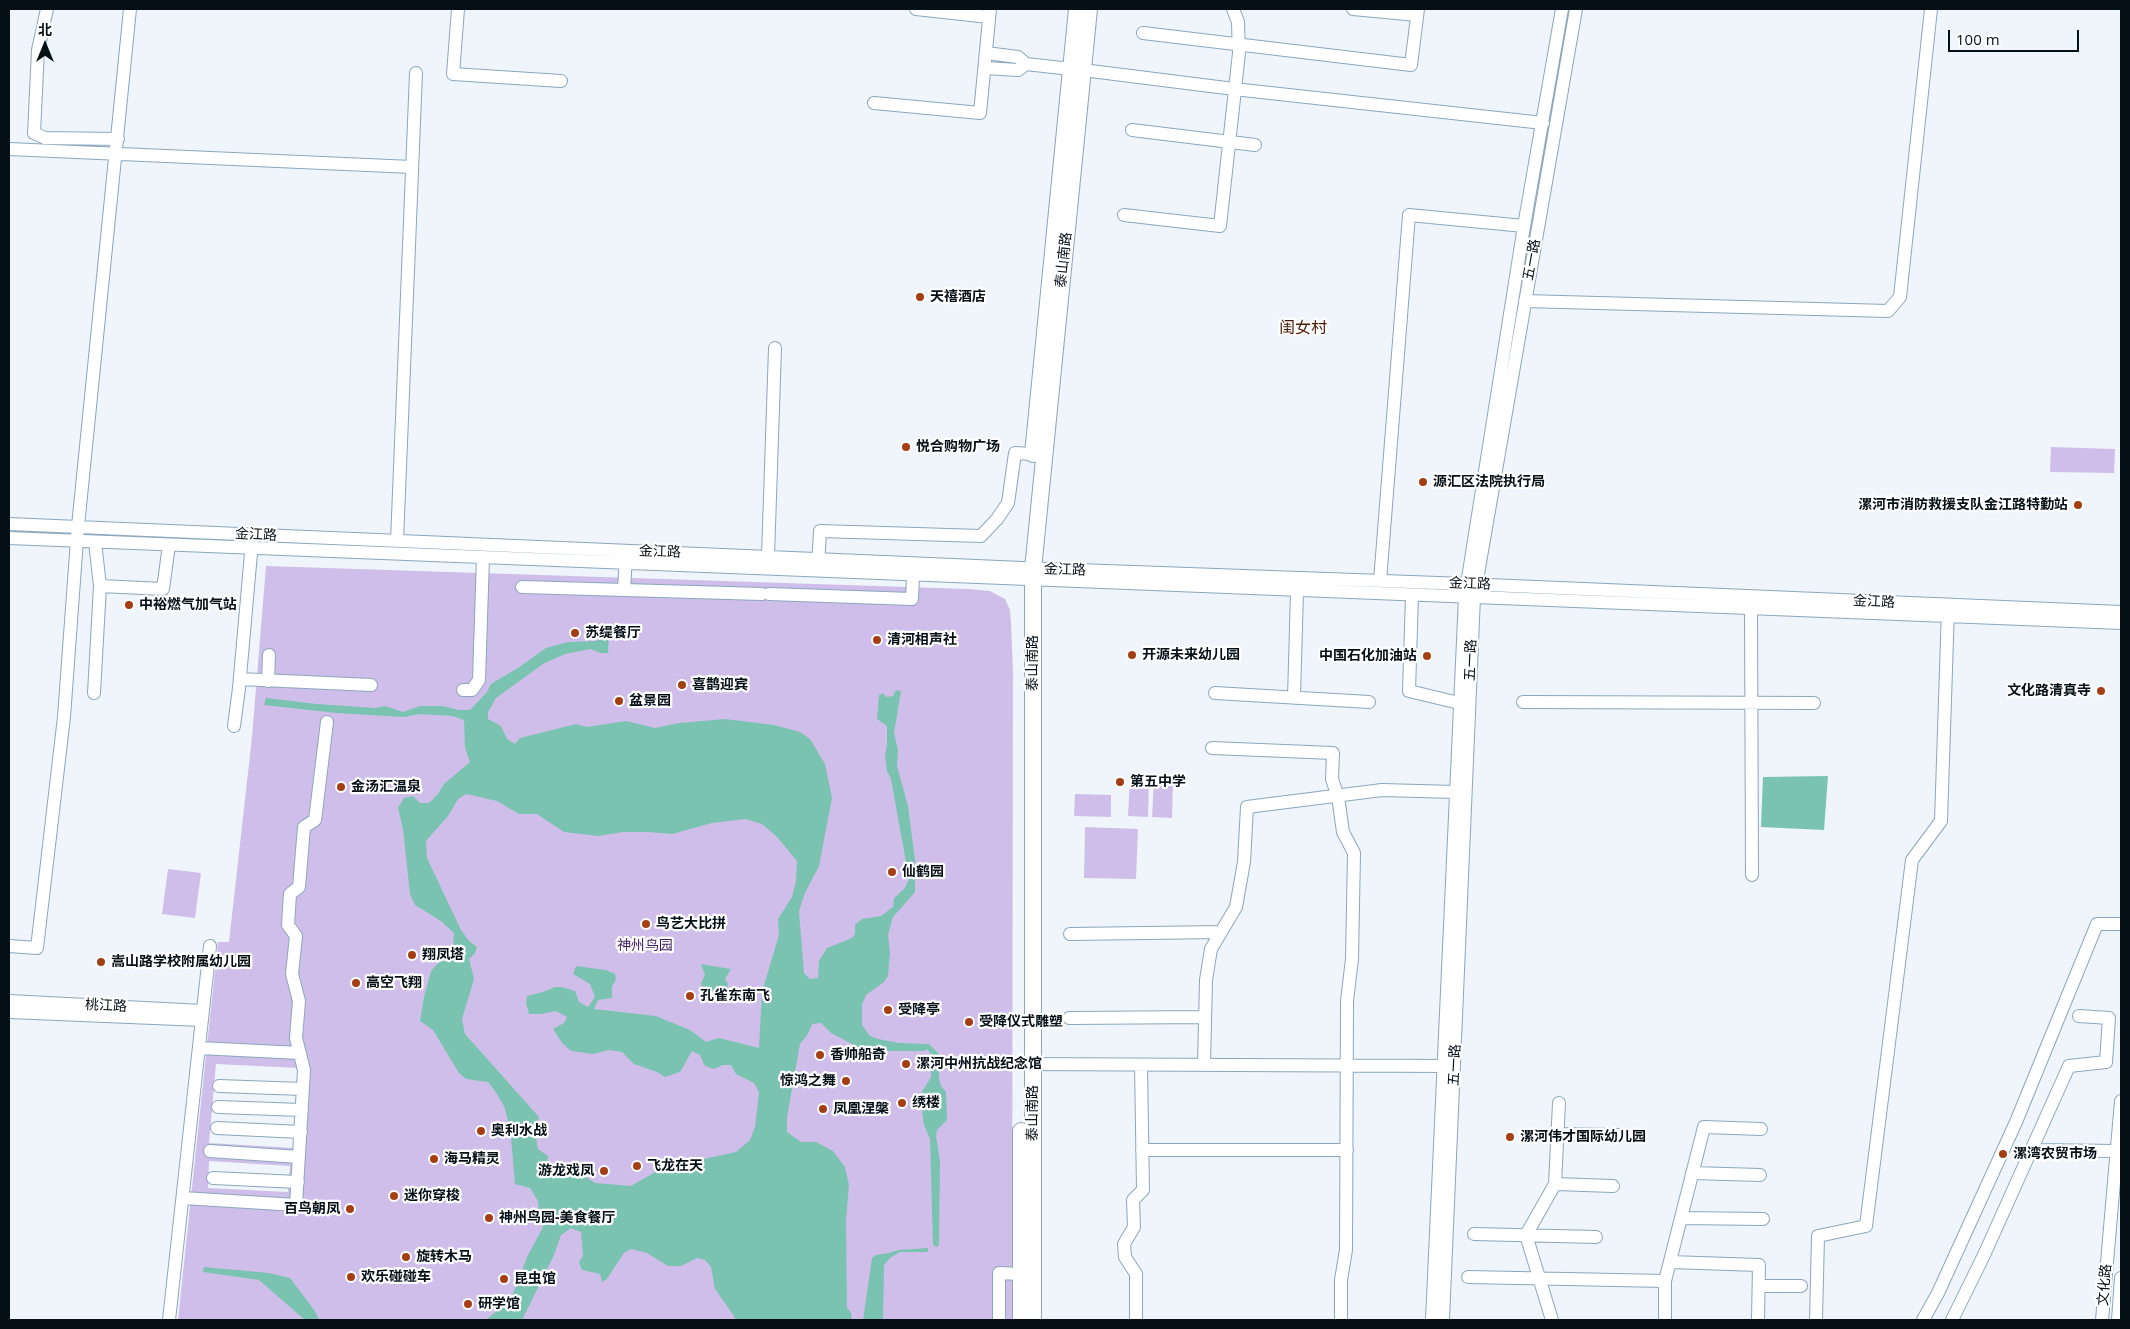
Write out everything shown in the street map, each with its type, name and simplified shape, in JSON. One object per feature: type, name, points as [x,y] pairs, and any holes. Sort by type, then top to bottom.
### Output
[{"type":"main road","name":"泰山南路","points":[[1077,9],[1077,70]]},
{"type":"main road","name":"泰山南路","points":[[1027,574],[1077,70],[1089,9]]},
{"type":"main road","name":"泰山南路","points":[[1033,1320],[1027,1065],[1027,574],[1033,454],[1043,410]]},
{"type":"main road","name":"泰山南路","points":[[1021,1320],[1027,1065]]},
{"type":"street","points":[[46,9],[38,50],[34,133],[45,138],[118,139]]},
{"type":"street","points":[[9,946],[38,948],[64,717],[78,526],[130,9]]},
{"type":"street","points":[[458,9],[453,74],[561,81]]},
{"type":"street","points":[[874,103],[980,113],[990,13],[916,9]]},
{"type":"street","points":[[1124,215],[1220,226],[1239,45],[1238,22],[1233,9]]},
{"type":"street","points":[[1144,33],[1411,65],[1418,12],[1353,9]]},
{"type":"street","name":"五一路","points":[[1443,1320],[1455,792],[1459,703],[1470,590],[1524,226],[1562,9]]},
{"type":"street","name":"五一路","points":[[1432,1320],[1449,1066],[1470,590],[1555,137],[1576,9]]},
{"type":"street","points":[[1525,300],[1888,311],[1900,297],[1931,9]]},
{"type":"street","points":[[986,54],[1018,57],[1026,64],[1542,129],[1555,137]]},
{"type":"street","points":[[985,68],[1018,70],[1026,64]]},
{"type":"street","points":[[397,541],[416,73]]},
{"type":"street","points":[[1132,130],[1255,145]]},
{"type":"street","points":[[9,149],[117,152],[412,167]]},
{"type":"street","points":[[1380,581],[1409,216],[1524,226]]},
{"type":"street","points":[[768,556],[775,348]]},
{"type":"street","points":[[818,572],[820,531],[981,536],[997,520],[1008,503],[1014,453],[1033,454]]},
{"type":"street","name":"金江路","points":[[9,524],[397,541],[818,572],[913,576],[1027,574]]},
{"type":"street","points":[[234,726],[240,680],[252,535]]},
{"type":"street","name":"金江路","points":[[9,538],[484,558],[768,556],[818,558],[1027,574],[1235,582],[1380,581],[1470,590],[1752,609],[2121,612]]},
{"type":"street","points":[[94,693],[100,586],[95,542]]},
{"type":"street","points":[[100,586],[163,589],[168,545]]},
{"type":"street","points":[[624,590],[626,557]]},
{"type":"street","points":[[463,690],[472,690],[479,680],[484,558]]},
{"type":"street","points":[[522,588],[912,599],[913,576]]},
{"type":"street","name":"金江路","points":[[1235,582],[1297,591],[1412,596],[1470,590],[1948,611],[2121,624]]},
{"type":"street","points":[[1294,698],[1297,591]]},
{"type":"street","points":[[1412,596],[1409,690],[1459,703]]},
{"type":"street","points":[[1752,609],[1752,875]]},
{"type":"street","points":[[1816,1320],[1818,1236],[1866,1226],[1912,860],[1941,821],[1948,611]]},
{"type":"street","points":[[268,681],[269,655]]},
{"type":"street","points":[[240,680],[371,685]]},
{"type":"street","points":[[1215,693],[1369,702]]},
{"type":"street","points":[[1523,702],[1814,703]]},
{"type":"street","points":[[182,1198],[296,1204],[304,1070],[296,1038],[299,1001],[292,974],[296,936],[288,925],[290,894],[299,887],[304,827],[315,820],[327,722]]},
{"type":"street","points":[[1212,748],[1333,752],[1332,779],[1338,796],[1343,832],[1354,853],[1352,959],[1347,1001],[1346,1250],[1342,1280],[1341,1320]]},
{"type":"street","points":[[1204,1065],[1206,980],[1211,949],[1236,906],[1244,862],[1247,807],[1382,790],[1455,792]]},
{"type":"street","points":[[1923,1320],[1938,1293],[2016,1122],[2097,924],[2121,924]]},
{"type":"street","points":[[1070,934],[1221,932]]},
{"type":"street","points":[[169,1320],[210,946]]},
{"type":"street","name":"桃江路","points":[[9,1001],[203,1016]]},
{"type":"street","name":"桃江路","points":[[9,1012],[203,1016]]},
{"type":"street","points":[[1952,1320],[1984,1255],[2069,1066],[2106,1062],[2109,1018],[2079,1016]]},
{"type":"street","points":[[1069,1018],[1205,1018]]},
{"type":"street","points":[[199,1048],[300,1053]]},
{"type":"street","points":[[1027,1065],[1449,1066]]},
{"type":"street","points":[[1136,1320],[1136,1274],[1125,1257],[1124,1244],[1134,1227],[1132,1200],[1143,1190],[1141,1065]]},
{"type":"street","points":[[219,1086],[303,1089]]},
{"type":"street","name":"文化路","points":[[2102,1320],[2121,1101]]},
{"type":"street","points":[[1552,1320],[1526,1235],[1555,1184],[1559,1103]]},
{"type":"street","points":[[218,1107],[302,1110]]},
{"type":"street","points":[[1664,1320],[1665,1281],[1704,1127],[1761,1128]]},
{"type":"street","points":[[217,1128],[301,1132]]},
{"type":"street","points":[[1557,1134],[1623,1135]]},
{"type":"street","points":[[210,1150],[299,1157]]},
{"type":"street","points":[[1142,1150],[1347,1150]]},
{"type":"street","points":[[2031,1150],[2117,1151]]},
{"type":"street","points":[[1692,1173],[1760,1175]]},
{"type":"street","points":[[214,1178],[298,1182]]},
{"type":"street","points":[[1555,1184],[1613,1186]]},
{"type":"street","points":[[1681,1218],[1763,1219]]},
{"type":"street","points":[[1474,1234],[1596,1237]]},
{"type":"street","points":[[1670,1262],[1759,1265],[1758,1320]]},
{"type":"street","points":[[999,1320],[999,1273],[1021,1274]]},
{"type":"street","points":[[1468,1277],[1665,1281]]},
{"type":"street","name":"文化路","points":[[2118,1320],[2121,1278]]},
{"type":"street","points":[[1759,1286],[1801,1286]]},
{"type":"green space","points":[[2051,447],[2115,449],[2114,473],[2050,472]]},
{"type":"green space","name":"神州鸟园","points":[[266,566],[968,589],[990,591],[1005,599],[1010,610],[1013,671],[1012,1320],[178,1320],[218,942],[229,942],[252,737]],"holes":[[[216,1064],[298,1068],[294,1148],[209,1143]],[[209,1161],[290,1166],[288,1192],[208,1188]]]},
{"type":"green space","points":[[1130,778],[1149,779],[1148,817],[1128,816]]},
{"type":"green space","points":[[1154,780],[1173,781],[1172,818],[1152,817]]},
{"type":"green space","points":[[1075,794],[1111,795],[1111,817],[1074,816]]},
{"type":"green space","points":[[1085,827],[1138,829],[1136,879],[1084,878]]},
{"type":"green space","points":[[168,869],[201,873],[195,918],[162,914]]},
{"type":"shaded area","points":[[609,631],[608,653],[600,653],[591,649],[565,654],[543,664],[496,698],[488,712],[488,719],[501,726],[507,739],[515,744],[520,738],[576,724],[587,727],[626,721],[655,728],[679,723],[725,719],[774,725],[800,732],[810,739],[825,764],[832,798],[819,866],[805,893],[799,911],[804,973],[810,979],[818,978],[819,961],[827,948],[852,938],[855,934],[855,925],[862,919],[881,916],[893,907],[894,898],[905,888],[909,879],[891,779],[887,771],[885,755],[887,726],[877,719],[879,695],[883,693],[886,697],[893,696],[896,690],[901,691],[894,733],[898,750],[897,766],[908,806],[915,860],[915,892],[893,917],[888,935],[890,953],[888,976],[884,982],[866,995],[862,1005],[862,1025],[870,1036],[899,1043],[929,1044],[939,1054],[939,1078],[941,1086],[946,1092],[947,1120],[937,1130],[936,1136],[940,1161],[939,1245],[937,1247],[933,1245],[930,1139],[924,1125],[921,1104],[922,1092],[931,1077],[931,1054],[927,1049],[924,1051],[877,1051],[877,1057],[831,1033],[821,1023],[812,1024],[808,1034],[800,1044],[787,1117],[787,1132],[801,1142],[816,1142],[833,1151],[845,1167],[849,1185],[846,1221],[847,1308],[851,1313],[852,1320],[735,1320],[715,1289],[711,1267],[705,1260],[697,1258],[681,1266],[668,1266],[647,1253],[631,1249],[624,1253],[607,1279],[602,1282],[600,1274],[582,1270],[579,1262],[583,1256],[581,1232],[571,1228],[561,1235],[554,1255],[522,1320],[486,1320],[511,1299],[527,1257],[543,1227],[541,1215],[538,1201],[530,1188],[515,1184],[510,1127],[504,1106],[495,1091],[488,1082],[466,1079],[459,1073],[433,1030],[420,1021],[431,971],[453,947],[454,933],[441,921],[415,905],[410,894],[403,829],[398,808],[404,798],[413,796],[420,803],[429,803],[444,784],[470,762],[465,748],[464,720],[452,716],[420,714],[404,717],[336,713],[264,705],[266,698],[375,708],[385,706],[403,712],[420,706],[442,706],[459,710],[470,710],[487,692],[491,684],[546,648],[568,642],[596,641]],"holes":[[[466,794],[497,801],[519,814],[537,814],[564,832],[598,836],[623,832],[672,834],[712,823],[745,819],[762,824],[777,837],[797,861],[796,881],[792,897],[778,919],[779,935],[762,992],[759,1048],[719,1038],[706,1042],[690,1030],[656,1016],[594,1009],[598,1000],[612,998],[612,987],[616,979],[615,974],[606,970],[576,966],[573,974],[590,984],[595,997],[588,1007],[579,1002],[575,991],[562,987],[555,987],[527,996],[526,1003],[529,1014],[556,1011],[567,1017],[564,1023],[553,1029],[562,1043],[571,1051],[593,1054],[609,1050],[622,1052],[634,1064],[657,1072],[665,1077],[680,1072],[692,1051],[700,1055],[705,1066],[714,1069],[723,1065],[731,1065],[736,1074],[754,1083],[759,1092],[755,1127],[750,1140],[736,1152],[662,1168],[631,1186],[595,1183],[586,1177],[568,1173],[551,1175],[546,1170],[548,1156],[538,1149],[536,1138],[539,1117],[465,1034],[462,1019],[474,979],[469,959],[475,953],[477,947],[469,941],[461,930],[427,858],[426,841],[448,816],[458,799]]]},
{"type":"shaded area","points":[[1828,776],[1824,830],[1761,827],[1763,777]]},
{"type":"shaded area","points":[[701,964],[731,969],[725,979],[728,984],[726,998],[715,999],[704,996],[701,983],[705,975]]},
{"type":"shaded area","points":[[928,1248],[928,1252],[900,1252],[890,1258],[884,1265],[883,1320],[863,1320],[872,1258],[876,1255],[898,1250]]},
{"type":"shaded area","points":[[204,1267],[269,1273],[290,1278],[315,1311],[319,1320],[305,1320],[259,1280],[203,1272]]},
{"type":"place","name":"天禧酒店","points":[[920,297]]},
{"type":"place","name":"悦合购物广场","points":[[906,447]]},
{"type":"place","name":"源汇区法院执行局","points":[[1423,482]]},
{"type":"place","name":"漯河市消防救援支队金江路特勤站","points":[[2078,505]]},
{"type":"place","name":"中裕燃气加气站","points":[[129,605]]},
{"type":"place","name":"苏缇餐厅","points":[[575,633]]},
{"type":"place","name":"清河相声社","points":[[877,640]]},
{"type":"place","name":"开源未来幼儿园","points":[[1132,655]]},
{"type":"place","name":"中国石化加油站","points":[[1427,656]]},
{"type":"place","name":"喜鹊迎宾","points":[[682,685]]},
{"type":"place","name":"文化路清真寺","points":[[2101,691]]},
{"type":"place","name":"盆景园","points":[[619,701]]},
{"type":"place","name":"第五中学","points":[[1120,782]]},
{"type":"place","name":"金汤汇温泉","points":[[341,787]]},
{"type":"place","name":"仙鹤园","points":[[892,872]]},
{"type":"place","name":"鸟艺大比拼","points":[[646,924]]},
{"type":"place","name":"翔凤塔","points":[[412,955]]},
{"type":"place","name":"嵩山路学校附属幼儿园","points":[[101,962]]},
{"type":"place","name":"高空飞翔","points":[[356,983]]},
{"type":"place","name":"孔雀东南飞","points":[[690,996]]},
{"type":"place","name":"受降亭","points":[[888,1010]]},
{"type":"place","name":"受降仪式雕塑","points":[[969,1022]]},
{"type":"place","name":"香帅船奇","points":[[820,1055]]},
{"type":"place","name":"漯河中州抗战纪念馆","points":[[906,1064]]},
{"type":"place","name":"惊鸿之舞","points":[[846,1081]]},
{"type":"place","name":"绣楼","points":[[902,1103]]},
{"type":"place","name":"凤凰涅槃","points":[[823,1109]]},
{"type":"place","name":"奥利水战","points":[[481,1131]]},
{"type":"place","name":"漯河伟才国际幼儿园","points":[[1510,1137]]},
{"type":"place","name":"漯湾农贸市场","points":[[2003,1154]]},
{"type":"place","name":"海马精灵","points":[[434,1159]]},
{"type":"place","name":"飞龙在天","points":[[637,1166]]},
{"type":"place","name":"游龙戏凤","points":[[604,1171]]},
{"type":"place","name":"迷你穿梭","points":[[394,1196]]},
{"type":"place","name":"百鸟朝凤","points":[[350,1209]]},
{"type":"place","name":"神州鸟园-美食餐厅","points":[[489,1218]]},
{"type":"place","name":"旋转木马","points":[[406,1257]]},
{"type":"place","name":"欢乐碰碰车","points":[[351,1277]]},
{"type":"place","name":"昆虫馆","points":[[504,1279]]},
{"type":"place","name":"研学馆","points":[[468,1304]]},
{"type":"district","name":"闺女村","points":[[1303,328]]}]
